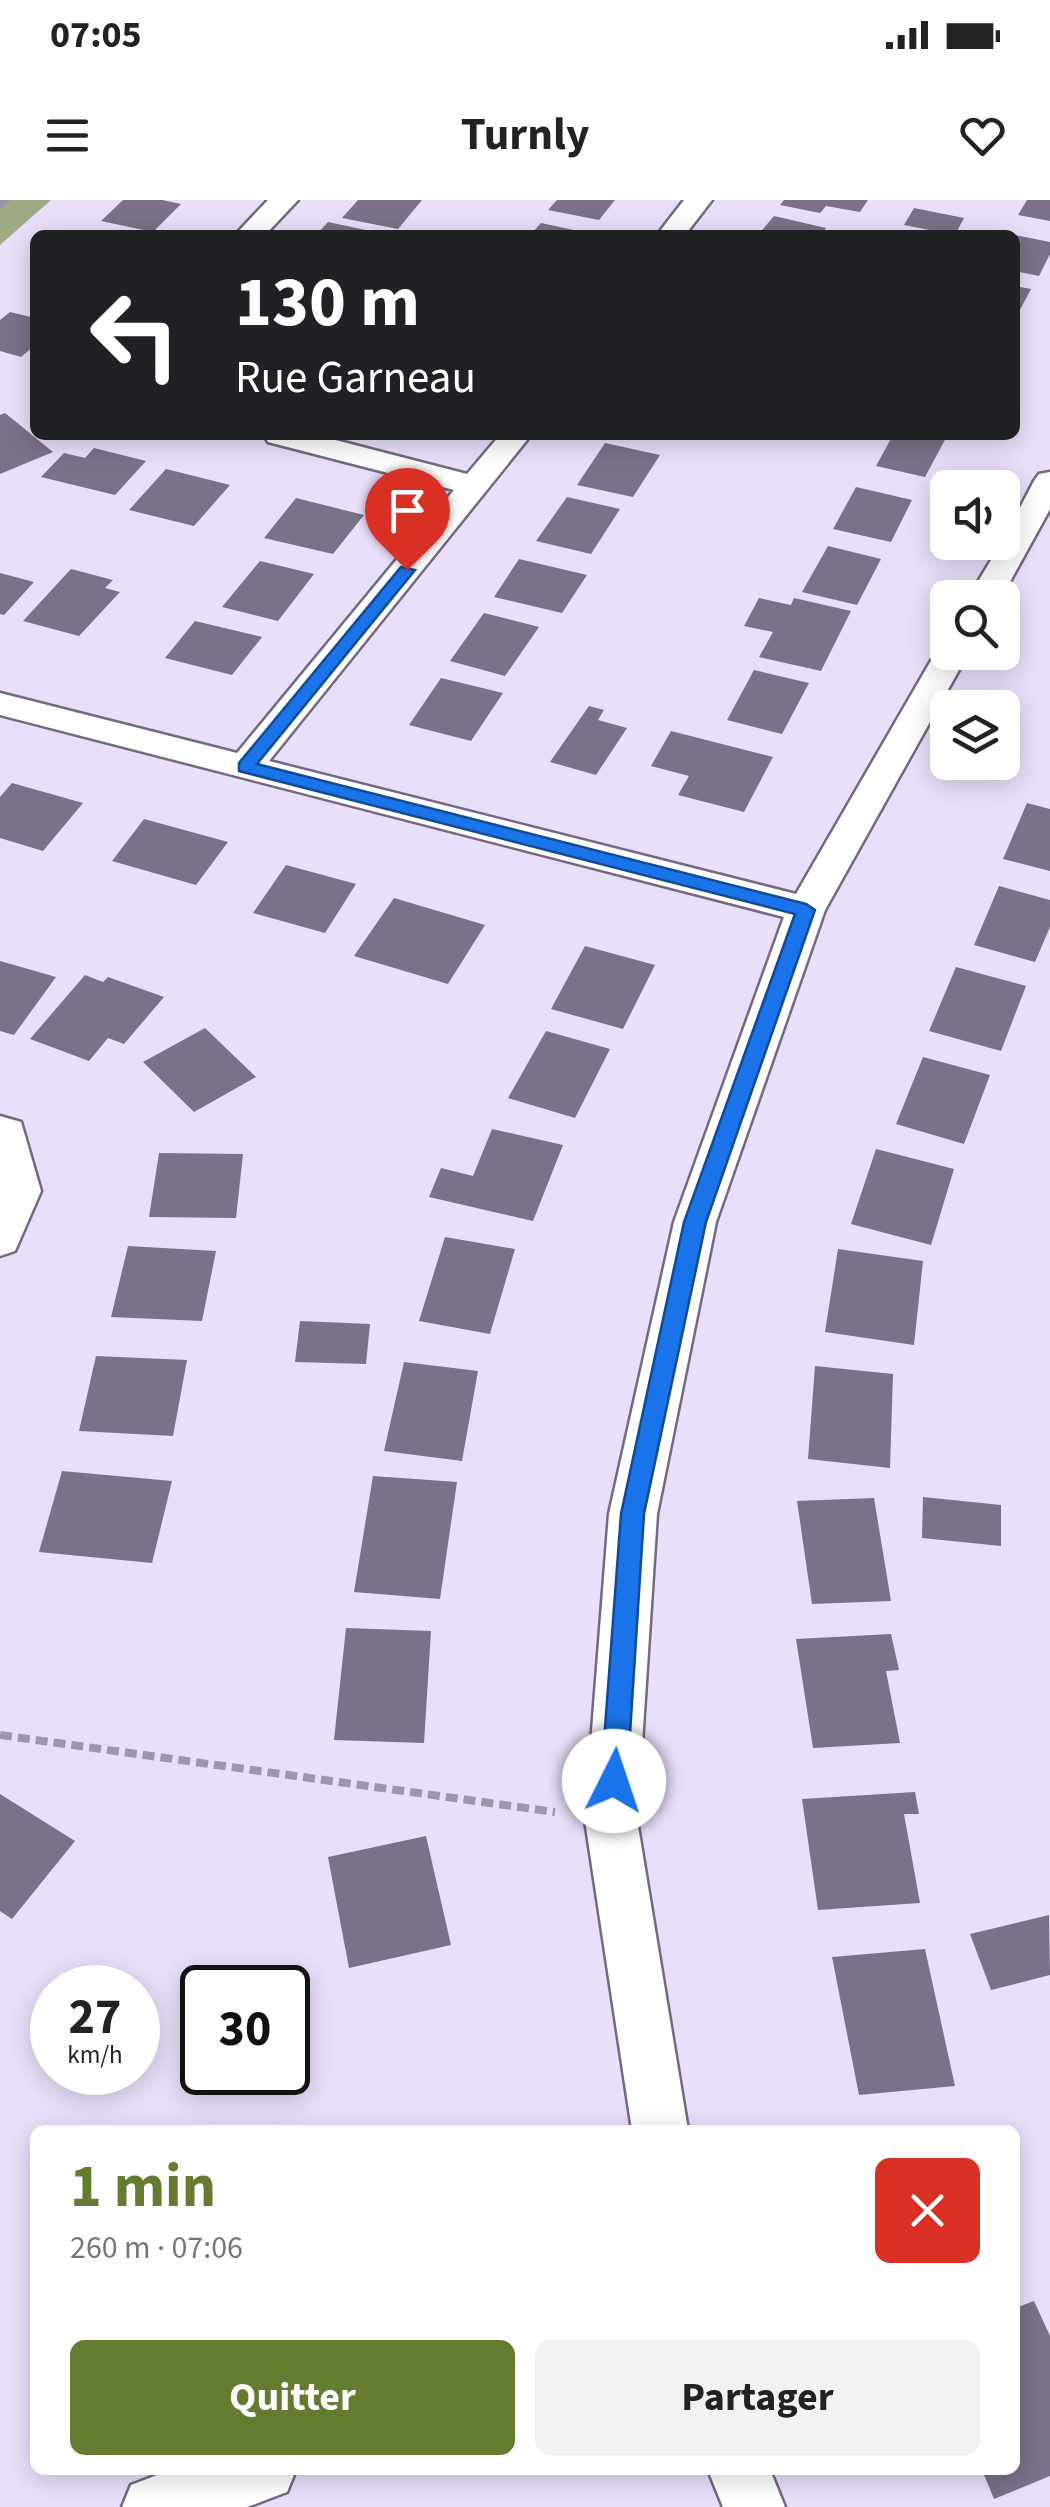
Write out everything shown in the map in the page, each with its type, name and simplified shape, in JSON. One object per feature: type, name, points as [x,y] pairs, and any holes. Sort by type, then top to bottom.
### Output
[{"type":"street","points":[[255,230],[284,200]]},
{"type":"street","points":[[675,230],[698,200]]},
{"type":"street","points":[[298,440],[476,486]]},
{"type":"street","points":[[245,767],[512,440]]},
{"type":"street","points":[[994,580],[1050,481]]},
{"type":"street","points":[[659,2125],[611,1820],[632,1514],[695,1222],[806,910],[942,670]]},
{"type":"street","points":[[0,704],[806,910]]},
{"type":"street","points":[[0,1131],[6,1133],[20,1191],[0,1239]]},
{"type":"street","points":[[152,2507],[250,2475]]},
{"type":"street","points":[[741,2475],[754,2507]]},
{"type":"path","points":[[0,1735],[611,1820]]},
{"type":"green space","points":[[0,200],[51,200],[0,245]]},
{"type":"building","points":[[123,200],[181,204],[155,230],[101,221]]},
{"type":"building","points":[[358,200],[422,200],[398,229],[342,218]]},
{"type":"building","points":[[557,200],[615,200],[599,220],[548,210]]},
{"type":"building","points":[[784,200],[868,200],[860,212],[826,206],[820,213],[780,205]]},
{"type":"building","points":[[1027,200],[1050,200],[1050,221],[1018,215]]},
{"type":"building","points":[[914,208],[964,218],[958,230],[904,225]]},
{"type":"building","points":[[774,216],[826,228],[825,230],[762,230]]},
{"type":"building","points":[[328,222],[366,230],[321,230]]},
{"type":"building","points":[[541,223],[574,230],[535,230]]},
{"type":"building","points":[[1020,236],[1050,242],[1050,254],[1039,276],[1020,272]]},
{"type":"building","points":[[1020,287],[1031,289],[1020,310]]},
{"type":"building","points":[[10,312],[30,317],[30,349],[21,357],[0,351],[0,320]]},
{"type":"building","points":[[5,413],[30,433],[30,440],[38,440],[53,452],[0,474],[0,415]]},
{"type":"building","points":[[890,440],[945,440],[925,477],[876,466]]},
{"type":"building","points":[[605,443],[660,455],[633,497],[577,485]]},
{"type":"building","points":[[94,448],[146,461],[115,495],[41,477],[64,453],[85,458]]},
{"type":"building","points":[[166,469],[230,485],[194,526],[129,510]]},
{"type":"building","points":[[856,487],[912,500],[891,542],[833,529]]},
{"type":"building","points":[[567,497],[620,509],[591,554],[536,541]]},
{"type":"building","points":[[296,498],[364,515],[333,554],[264,538]]},
{"type":"building","points":[[828,546],[881,559],[857,605],[802,592]]},
{"type":"building","points":[[519,559],[587,575],[562,613],[494,597]]},
{"type":"building","points":[[260,561],[314,574],[278,621],[222,607]]},
{"type":"building","points":[[71,569],[113,580],[105,588],[120,592],[79,636],[23,621]]},
{"type":"building","points":[[0,573],[34,582],[4,615],[0,614]]},
{"type":"building","points":[[759,598],[791,605],[794,598],[851,611],[821,671],[759,657],[773,632],[744,626]]},
{"type":"building","points":[[484,613],[539,627],[505,676],[450,661]]},
{"type":"building","points":[[195,621],[262,637],[232,675],[165,658]]},
{"type":"building","points":[[754,670],[809,683],[782,734],[727,720]]},
{"type":"building","points":[[441,678],[503,693],[471,741],[409,725]]},
{"type":"building","points":[[589,706],[604,710],[598,720],[627,728],[596,775],[550,762]]},
{"type":"building","points":[[671,731],[773,757],[744,812],[678,795],[689,776],[651,766]]},
{"type":"building","points":[[12,783],[83,803],[43,851],[0,838],[0,797]]},
{"type":"building","points":[[1027,803],[1050,809],[1050,871],[1003,859]]},
{"type":"building","points":[[144,819],[228,842],[196,885],[112,861]]},
{"type":"building","points":[[286,865],[356,884],[325,933],[253,913]]},
{"type":"building","points":[[999,886],[1050,900],[1050,927],[1035,962],[974,945]]},
{"type":"building","points":[[394,898],[485,925],[448,984],[354,956]]},
{"type":"building","points":[[585,946],[655,965],[623,1029],[551,1009]]},
{"type":"building","points":[[0,961],[56,977],[14,1035],[0,1031]]},
{"type":"building","points":[[956,967],[1026,986],[1001,1051],[929,1031]]},
{"type":"building","points":[[85,975],[103,982],[108,977],[164,997],[124,1044],[108,1038],[89,1061],[30,1039]]},
{"type":"building","points":[[205,1028],[256,1077],[194,1112],[143,1062]]},
{"type":"building","points":[[546,1031],[610,1049],[575,1118],[508,1098]]},
{"type":"building","points":[[923,1057],[990,1075],[964,1144],[896,1124]]},
{"type":"building","points":[[492,1129],[563,1145],[533,1221],[429,1197],[441,1168],[473,1176]]},
{"type":"building","points":[[876,1149],[954,1169],[931,1245],[851,1224]]},
{"type":"building","points":[[159,1153],[243,1154],[236,1218],[149,1217]]},
{"type":"building","points":[[445,1237],[515,1249],[490,1334],[419,1321]]},
{"type":"building","points":[[128,1246],[216,1251],[202,1321],[111,1317]]},
{"type":"building","points":[[838,1249],[923,1261],[914,1345],[825,1332]]},
{"type":"building","points":[[300,1321],[370,1324],[366,1364],[295,1362]]},
{"type":"building","points":[[96,1356],[187,1360],[173,1436],[79,1431]]},
{"type":"building","points":[[404,1362],[478,1371],[462,1461],[384,1451]]},
{"type":"building","points":[[815,1366],[893,1374],[890,1468],[808,1459]]},
{"type":"building","points":[[62,1471],[172,1481],[152,1563],[39,1552]]},
{"type":"building","points":[[373,1476],[457,1482],[440,1599],[354,1592]]},
{"type":"building","points":[[923,1497],[1001,1505],[1001,1546],[922,1538]]},
{"type":"building","points":[[874,1498],[891,1601],[812,1604],[797,1501]]},
{"type":"building","points":[[346,1628],[431,1631],[424,1743],[334,1740]]},
{"type":"building","points":[[891,1634],[899,1670],[886,1671],[900,1743],[813,1748],[796,1639]]},
{"type":"building","points":[[915,1792],[919,1814],[904,1814],[920,1903],[818,1910],[802,1799]]},
{"type":"building","points":[[0,1794],[75,1841],[12,1919],[0,1911]]},
{"type":"building","points":[[426,1836],[451,1945],[349,1968],[328,1857]]},
{"type":"building","points":[[1049,1915],[1050,1975],[991,1990],[970,1934]]},
{"type":"building","points":[[925,1949],[955,2086],[859,2095],[832,1957]]},
{"type":"building","points":[[1034,2301],[1050,2336],[1050,2476],[994,2499],[984,2475],[1020,2475],[1020,2306]]},
{"type":"waterway","points":[[0,205],[6,200]]},
{"type":"route","points":[[407,570],[245,767],[806,910],[695,1222],[632,1514],[614,1781]]}]
